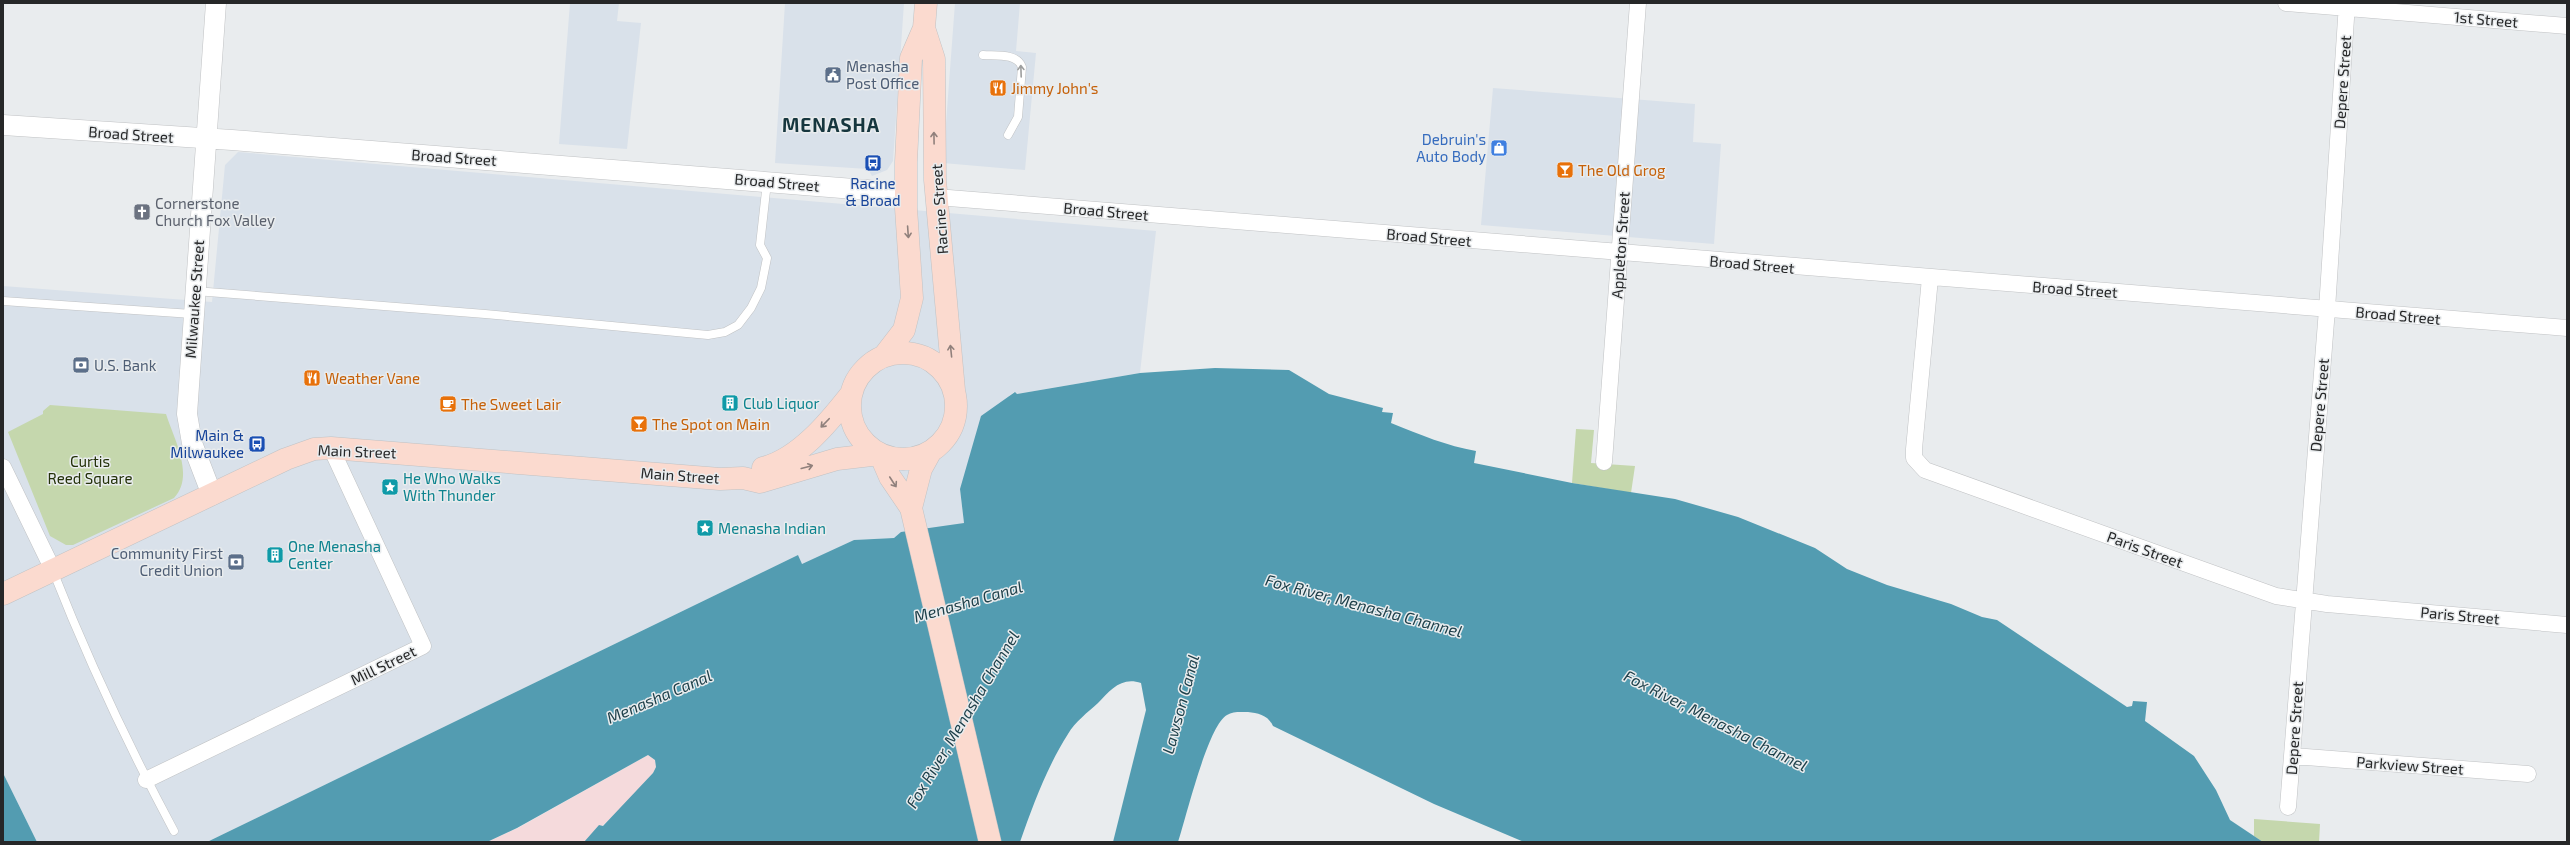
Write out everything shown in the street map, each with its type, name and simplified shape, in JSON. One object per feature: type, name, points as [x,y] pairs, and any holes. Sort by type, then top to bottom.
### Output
[{"type":"main road","name":"Racine Street","points":[[884,356],[904,330],[912,298],[905,193],[911,58],[924,28],[926,3]]},
{"type":"main road","name":"Racine Street","points":[[924,28],[934,59],[936,197],[954,390]]},
{"type":"main road","points":[[907,353],[918,355],[934,362],[946,374],[954,390],[956,407],[953,424],[944,440],[931,451],[912,458],[892,458],[880,454],[865,443],[855,429],[850,412],[851,394],[858,378],[865,369],[884,356],[907,353]]},
{"type":"main road","name":"Main Street","points":[[743,478],[789,457],[837,411],[851,394]]},
{"type":"main road","name":"Main Street","points":[[3,594],[300,452],[331,448],[720,479],[743,478],[760,482],[837,459],[880,454]]},
{"type":"main road","points":[[911,508],[922,469],[931,451]]},
{"type":"main road","points":[[880,454],[890,477],[911,508],[990,842]]},
{"type":"street","name":"Milwaukee Street","points":[[212,495],[187,428],[192,314],[216,3]]},
{"type":"street","name":"Appleton Street","points":[[1604,462],[1638,3]]},
{"type":"street","name":"1st Street","points":[[2286,3],[2347,5],[2567,26]]},
{"type":"street","name":"Depere Street","points":[[2288,808],[2327,309],[2347,5]]},
{"type":"street","name":"Broad Street","points":[[3,125],[206,138],[905,193]]},
{"type":"street","name":"Broad Street","points":[[936,197],[2567,328]]},
{"type":"street","name":"Paris Street","points":[[1930,278],[1914,449],[1914,458],[1918,465],[1925,470],[2276,596],[2303,601],[2567,625]]},
{"type":"street","name":"Mill Street","points":[[146,780],[423,646],[331,448]]},
{"type":"street","points":[[3,467],[53,570]]},
{"type":"street","name":"Parkview Street","points":[[2293,756],[2528,774]]},
{"type":"lane","points":[[983,55],[1014,58],[1020,62],[1022,67],[1018,117],[1008,135]]},
{"type":"lane","points":[[194,291],[485,314],[708,335],[725,332],[738,324],[751,308],[766,274],[767,258],[760,245],[767,182]]},
{"type":"lane","points":[[3,301],[192,314]]},
{"type":"lane","points":[[53,570],[73,623],[146,780],[174,831]]},
{"type":"shaded area","points":[[570,3],[619,3],[617,21],[641,23],[627,149],[559,144]]},
{"type":"shaded area","points":[[785,3],[904,3],[893,161],[887,170],[872,176],[868,169],[775,163]]},
{"type":"shaded area","points":[[955,3],[1020,3],[1016,51],[1036,53],[1025,170],[943,163]]},
{"type":"shaded area","points":[[1493,88],[1695,104],[1693,142],[1721,144],[1714,244],[1481,225]]},
{"type":"shaded area","points":[[238,152],[1156,231],[1140,373],[1017,394],[1014,392],[1010,395],[960,489],[964,523],[894,538],[854,540],[802,565],[798,555],[207,842],[37,842],[3,773],[3,286],[212,302],[225,165]]},
{"type":"shaded area","points":[[648,755],[655,760],[656,767],[653,773],[621,809],[602,826],[599,826],[584,842],[487,842],[518,828]]},
{"type":"green space","name":"Curtis Reed Square","points":[[50,405],[166,414],[178,446],[183,468],[183,479],[180,489],[174,498],[73,545],[66,545],[50,536],[8,432],[43,414],[43,411]]},
{"type":"green space","points":[[1576,429],[1594,430],[1591,463],[1635,466],[1631,493],[1572,483]]},
{"type":"green space","points":[[2254,819],[2320,824],[2319,842],[2263,842],[2254,836]]},
{"type":"water","points":[[1215,368],[1289,370],[1329,394],[1383,408],[1382,412],[1393,413],[1391,423],[1444,443],[1476,451],[1474,463],[1572,483],[1675,499],[1738,517],[1815,548],[1847,569],[1887,585],[1951,604],[1982,617],[1997,620],[2127,707],[2132,706],[2133,701],[2147,702],[2145,721],[2194,756],[2216,790],[2230,820],[2263,842],[1524,842],[1434,804],[1273,726],[1266,717],[1262,715],[1252,712],[1240,712],[1227,715],[1220,722],[1212,736],[1198,773],[1178,842],[1113,842],[1146,710],[1141,683],[1128,681],[1122,683],[1107,693],[1074,725],[1060,747],[1047,773],[1035,800],[1020,842],[584,842],[599,825],[603,826],[653,773],[656,767],[655,760],[648,755],[517,828],[487,842],[207,842],[798,555],[802,564],[854,540],[894,538],[901,532],[964,523],[960,489],[981,416],[1015,392],[1017,394],[1140,373]]},
{"type":"water","points":[[3,773],[37,842],[3,842]]},
{"type":"place","name":"Menasha Post Office","points":[[833,75]]},
{"type":"place","name":"Jimmy John's","points":[[998,88]]},
{"type":"place","name":"Debruin's Auto Body","points":[[1499,148]]},
{"type":"place","name":"Racine & Broad","points":[[873,163]]},
{"type":"place","name":"The Old Grog","points":[[1565,170]]},
{"type":"place","name":"Cornerstone Church Fox Valley","points":[[142,212]]},
{"type":"place","name":"U.S. Bank","points":[[81,365]]},
{"type":"place","name":"Weather Vane","points":[[312,378]]},
{"type":"place","name":"Club Liquor","points":[[730,403]]},
{"type":"place","name":"The Sweet Lair","points":[[448,404]]},
{"type":"place","name":"The Spot on Main","points":[[639,424]]},
{"type":"place","name":"Main & Milwaukee","points":[[257,444]]},
{"type":"place","name":"He Who Walks With Thunder","points":[[390,487]]},
{"type":"place","name":"Menasha Indian","points":[[705,528]]},
{"type":"place","name":"One Menasha Center","points":[[275,555]]},
{"type":"place","name":"Community First Credit Union","points":[[236,562]]},
{"type":"district","name":"MENASHA","points":[[831,124]]},
{"type":"water label","name":"Menasha Canal","points":[[968,601]]},
{"type":"water label","name":"Fox River, Menasha Channel","points":[[1364,605]]},
{"type":"water label","name":"Menasha Canal","points":[[659,696]]},
{"type":"water label","name":"Lawson Canal","points":[[1180,704]]},
{"type":"water label","name":"Fox River, Menasha Channel","points":[[962,719]]},
{"type":"water label","name":"Fox River, Menasha Channel","points":[[1716,720]]}]
